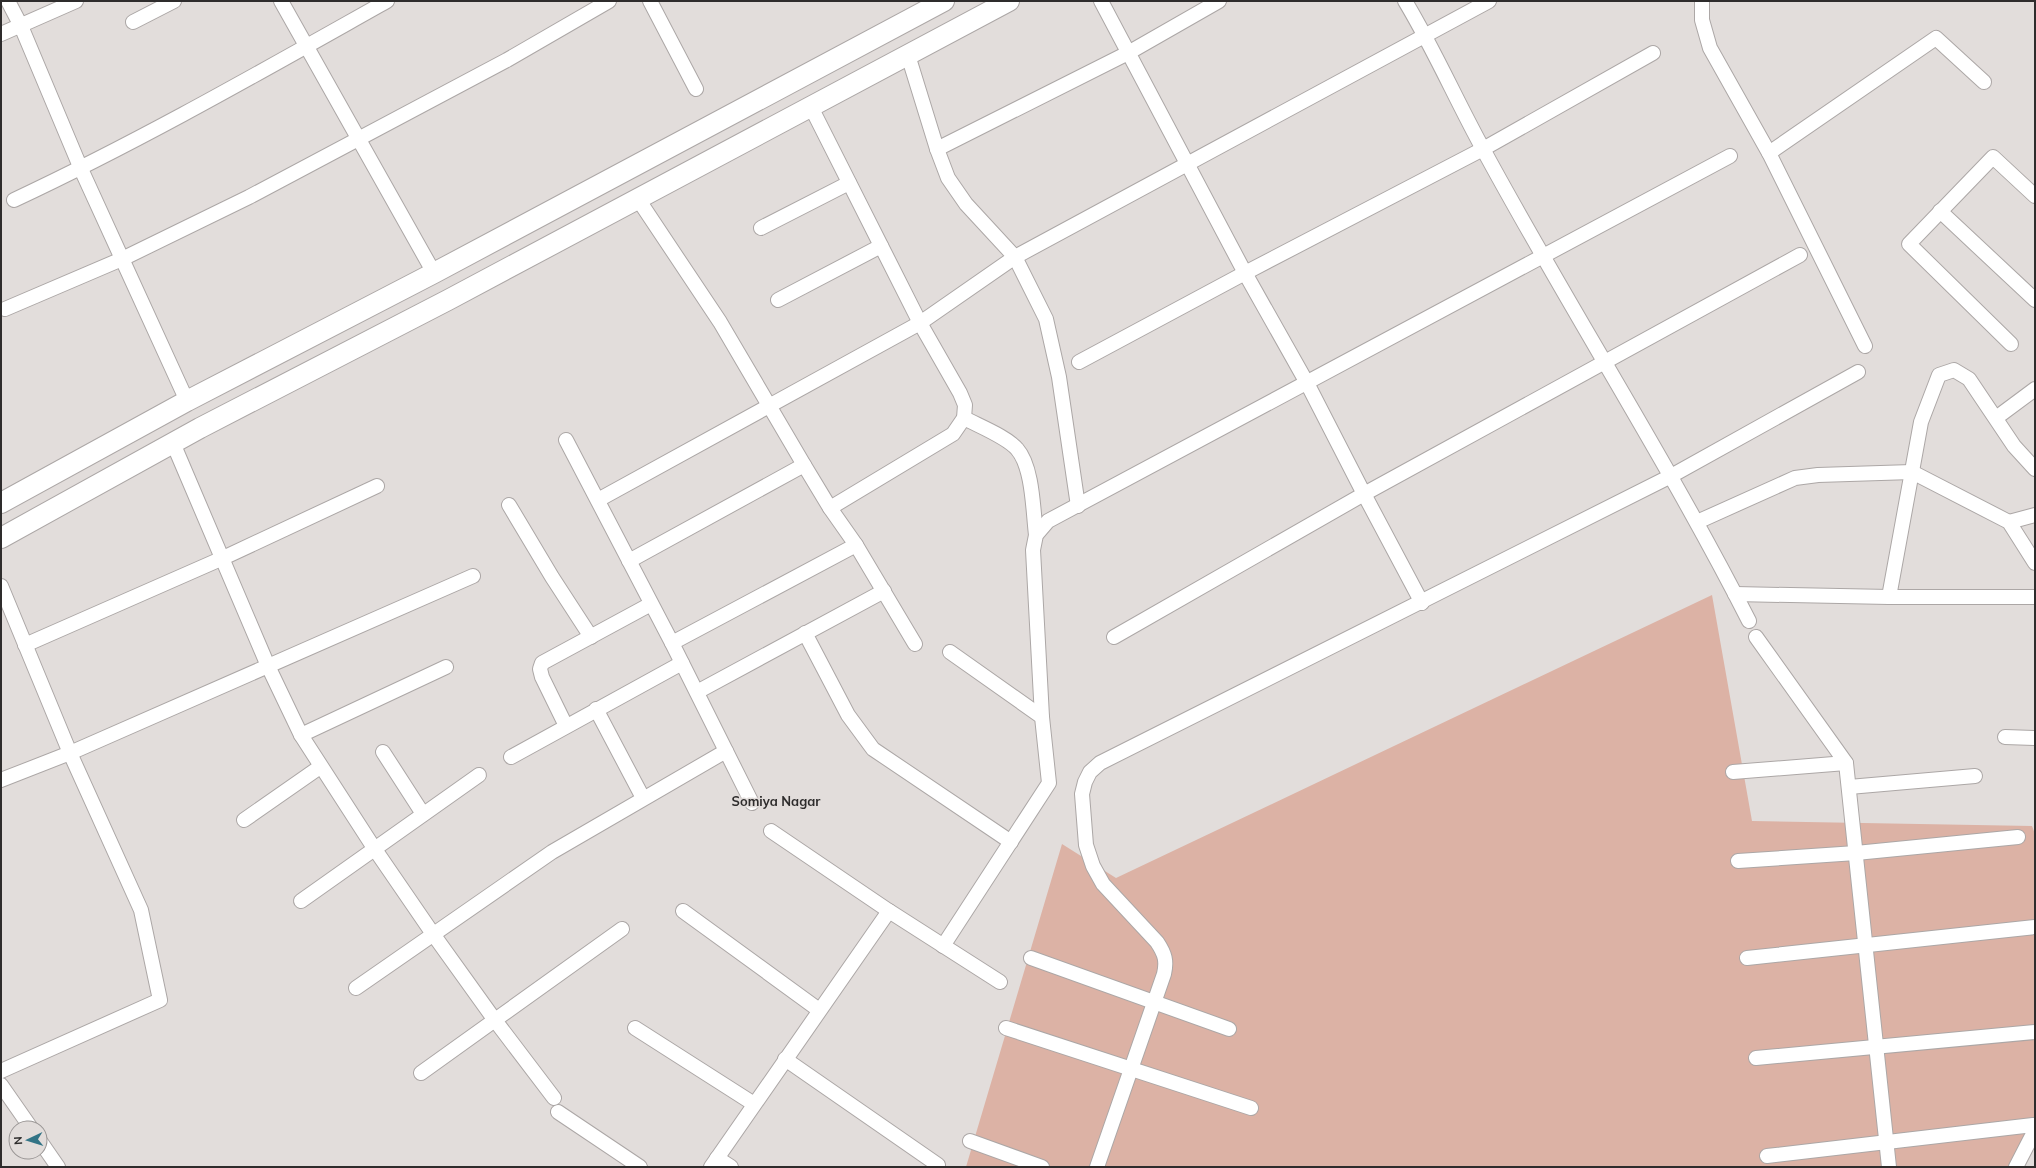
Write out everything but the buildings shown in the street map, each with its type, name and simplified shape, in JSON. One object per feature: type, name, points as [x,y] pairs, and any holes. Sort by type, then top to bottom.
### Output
[{"type":"main road","points":[[1,503],[187,401],[434,273],[944,1]]},
{"type":"main road","points":[[1,538],[173,443],[638,199],[1009,1]]},
{"type":"street","points":[[8,1],[21,26],[81,169],[187,401]]},
{"type":"street","points":[[1,34],[76,1]]},
{"type":"street","points":[[133,22],[174,1]]},
{"type":"street","points":[[281,1],[305,47],[434,273]]},
{"type":"street","points":[[14,200],[81,169],[388,1]]},
{"type":"street","points":[[5,309],[122,259],[249,197],[506,60],[609,1]]},
{"type":"street","points":[[650,1],[696,89]]},
{"type":"street","points":[[1101,1],[1245,273],[1307,383],[1422,603]]},
{"type":"street","points":[[937,149],[1128,53],[1219,1]]},
{"type":"street","points":[[1405,1],[1426,36],[1483,149],[1697,522],[1749,621]]},
{"type":"street","points":[[598,500],[920,323],[1015,257],[1188,165],[1489,1]]},
{"type":"street","points":[[1702,1],[1702,20],[1710,48],[1769,153],[1865,346]]},
{"type":"street","points":[[1769,153],[1936,38],[1984,82]]},
{"type":"street","points":[[1079,362],[1245,273],[1483,149],[1653,53]]},
{"type":"street","points":[[908,55],[937,149],[948,178],[966,204],[1015,257],[1046,319],[1059,377],[1078,506]]},
{"type":"street","points":[[811,107],[920,323],[960,393],[965,406],[964,418],[952,434],[830,508]]},
{"type":"street","points":[[1036,535],[1048,521],[1730,156]]},
{"type":"street","points":[[2011,344],[1908,244],[1992,157],[2035,196]]},
{"type":"street","points":[[761,228],[849,182]]},
{"type":"street","points":[[638,199],[720,322],[830,508],[856,545],[915,644]]},
{"type":"street","points":[[1940,211],[2035,300]]},
{"type":"street","points":[[778,300],[881,246]]},
{"type":"street","points":[[1114,637],[1364,494],[1800,255]]},
{"type":"street","points":[[1889,597],[1922,422],[1939,375],[1954,370],[1969,379],[2014,446],[2035,470]]},
{"type":"street","points":[[1097,1167],[1164,974],[1166,964],[1164,953],[1157,942],[1103,884],[1093,866],[1086,845],[1082,794],[1085,782],[1090,772],[1100,763],[1160,732],[1422,603],[1671,476],[1858,372]]},
{"type":"street","points":[[1996,418],[2035,389]]},
{"type":"street","points":[[943,946],[1049,783],[1042,717],[1033,550],[1036,535],[1029,476],[1023,457],[1017,448],[964,418]]},
{"type":"street","points":[[566,440],[672,643],[752,803]]},
{"type":"street","points":[[173,443],[268,666],[301,735],[320,767],[374,848],[494,1019],[554,1098]]},
{"type":"street","points":[[629,561],[804,465]]},
{"type":"street","points":[[1697,522],[1796,478],[1818,475],[1912,472],[2009,522],[2035,563]]},
{"type":"street","points":[[25,645],[223,558],[377,486]]},
{"type":"street","points":[[509,505],[552,577],[591,636]]},
{"type":"street","points":[[2009,522],[2035,515]]},
{"type":"street","points":[[672,643],[856,545]]},
{"type":"street","points":[[1,780],[70,753],[473,576]]},
{"type":"street","points":[[1,586],[70,753],[140,910],[160,1000],[1,1071]]},
{"type":"street","points":[[696,692],[884,591]]},
{"type":"street","points":[[1735,594],[1889,597],[2035,597]]},
{"type":"street","points":[[566,726],[542,677],[540,669],[542,663],[651,604]]},
{"type":"street","points":[[805,633],[848,715],[873,749],[1011,842]]},
{"type":"street","points":[[1756,637],[1846,763],[1889,1167]]},
{"type":"street","points":[[950,652],[1042,717]]},
{"type":"street","points":[[511,757],[682,663]]},
{"type":"street","points":[[301,735],[446,667]]},
{"type":"street","points":[[596,709],[643,798]]},
{"type":"street","points":[[2005,737],[2035,738]]},
{"type":"street","points":[[356,988],[552,852],[726,751]]},
{"type":"street","points":[[383,752],[423,814]]},
{"type":"street","points":[[1733,772],[1846,763]]},
{"type":"street","points":[[244,820],[320,767]]},
{"type":"street","points":[[301,901],[479,775]]},
{"type":"street","points":[[1849,788],[1975,776]]},
{"type":"street","points":[[771,831],[889,911],[1000,982]]},
{"type":"street","points":[[1738,861],[2018,837]]},
{"type":"street","points":[[683,911],[819,1010]]},
{"type":"street","points":[[731,1167],[714,1163],[889,911]]},
{"type":"street","points":[[1746,958],[2035,927]]},
{"type":"street","points":[[421,1073],[494,1019],[622,929]]},
{"type":"street","points":[[1031,958],[1229,1029]]},
{"type":"street","points":[[635,1028],[754,1104]]},
{"type":"street","points":[[1006,1028],[1251,1108]]},
{"type":"street","points":[[1756,1058],[2035,1032]]},
{"type":"street","points":[[785,1059],[938,1165]]},
{"type":"street","points":[[1,1084],[26,1120]]},
{"type":"street","points":[[558,1112],[640,1167]]},
{"type":"street","points":[[1767,1156],[2033,1125],[2035,1130],[2016,1167]]},
{"type":"street","points":[[970,1141],[1042,1167]]},
{"type":"street","points":[[48,1153],[58,1167]]},
{"type":"shaded area","points":[[1712,595],[1752,821],[2032,826],[2035,834],[2035,1136],[2016,1167],[966,1167],[1062,844],[1116,878]]},
{"type":"district","name":"Somiya Nagar","points":[[776,801]]}]
